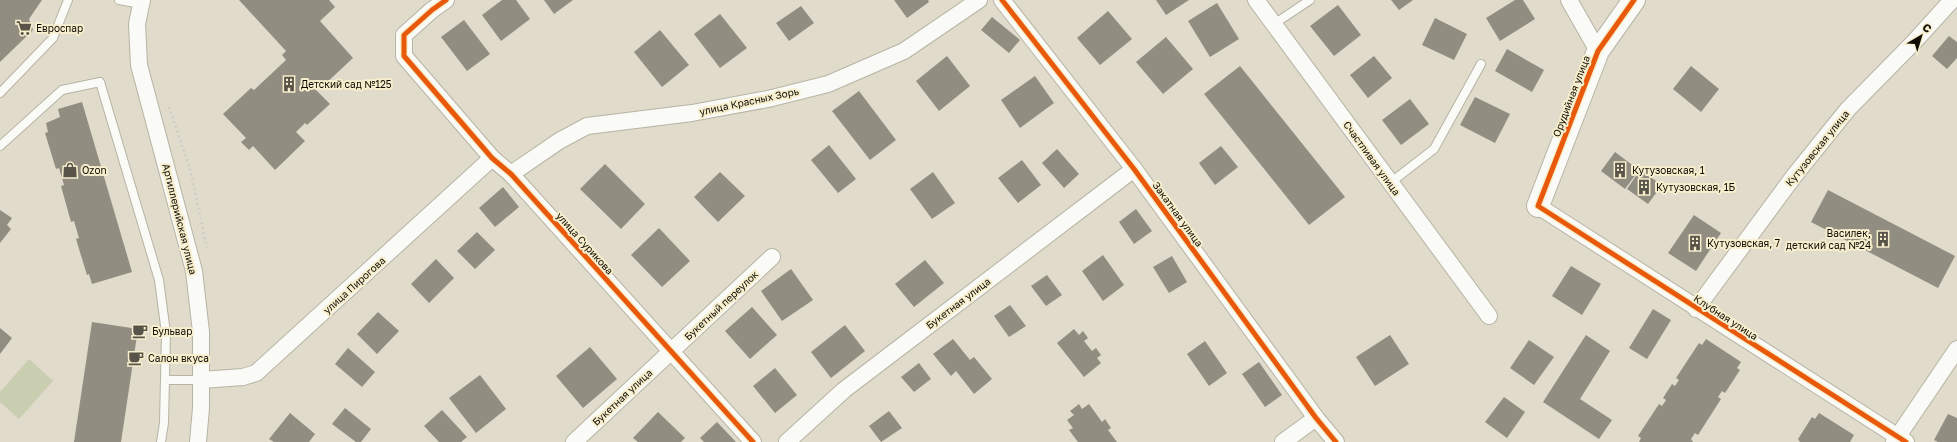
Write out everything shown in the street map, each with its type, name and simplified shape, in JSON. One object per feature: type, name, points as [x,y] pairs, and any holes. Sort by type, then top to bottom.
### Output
[{"type":"street","name":"улица Сурикова","points":[[446,0],[432,10],[404,36],[404,56],[492,158],[511,174],[670,352],[753,442]]},
{"type":"street","name":"улица Красных Зорь","points":[[511,174],[559,141],[587,126],[692,113],[768,99],[828,84],[904,51],[979,0]]},
{"type":"street","name":"Закатная улица","points":[[1002,0],[1134,169],[1316,418],[1336,442]]},
{"type":"street","name":"Счастливая улица","points":[[1256,0],[1390,184],[1489,316]]},
{"type":"street","points":[[1569,0],[1598,51]]},
{"type":"street","name":"Орудийная улица","points":[[1538,206],[1598,51],[1634,0]]},
{"type":"street","name":"Кутузовская улица","points":[[1696,309],[1794,176],[1848,109],[1913,43],[1952,0]]},
{"type":"street","name":"Артиллерийская улица","points":[[142,2],[137,24],[139,65],[194,271],[201,332],[201,408],[198,442]]},
{"type":"street","name":"улица Пирогова","points":[[201,380],[243,377],[256,373],[492,158]]},
{"type":"street","name":"Букетная улица","points":[[787,442],[844,390],[1134,169]]},
{"type":"street","name":"Клубная улица","points":[[1538,206],[1899,440]]},
{"type":"street","name":"Букетный переулок","points":[[670,352],[772,257]]},
{"type":"street","points":[[1899,440],[1957,349]]},
{"type":"street","name":"Букетная улица","points":[[574,442],[670,352]]},
{"type":"street","points":[[1283,442],[1316,418]]},
{"type":"lane","points":[[0,93],[53,38],[68,0]]},
{"type":"lane","points":[[119,0],[142,2]]},
{"type":"lane","points":[[1274,24],[1310,0]]},
{"type":"lane","points":[[1390,184],[1434,149],[1481,64]]},
{"type":"lane","points":[[0,146],[62,90],[100,82],[159,280],[166,332],[166,380],[161,442]]},
{"type":"lane","points":[[166,380],[201,380]]},
{"type":"green space","points":[[29,359],[53,381],[19,419],[0,402],[0,392]]},
{"type":"building","points":[[0,0],[42,0],[29,19],[33,30],[0,62]]},
{"type":"building","name":"Детский сад №125","points":[[239,0],[329,0],[335,7],[320,21],[353,58],[323,86],[320,82],[314,88],[330,104],[307,125],[305,123],[296,132],[305,141],[275,170],[253,146],[249,150],[241,142],[246,138],[223,114],[251,88],[254,90],[286,60],[282,55],[286,51]]},
{"type":"building","points":[[502,0],[516,0],[530,19],[501,41],[482,15]]},
{"type":"building","points":[[544,0],[573,0],[554,14]]},
{"type":"building","points":[[894,0],[928,0],[929,2],[907,18]]},
{"type":"building","points":[[1156,0],[1189,0],[1166,15]]},
{"type":"building","points":[[1391,0],[1413,0],[1399,10]]},
{"type":"building","points":[[1515,0],[1523,0],[1535,19],[1500,41],[1486,18]]},
{"type":"building","points":[[1217,3],[1239,39],[1210,57],[1188,21]]},
{"type":"building","points":[[1338,5],[1361,35],[1334,56],[1310,26]]},
{"type":"building","points":[[801,6],[814,23],[789,41],[776,23]]},
{"type":"building","points":[[1108,11],[1132,39],[1100,65],[1077,38]]},
{"type":"building","points":[[720,14],[747,48],[720,68],[694,34]]},
{"type":"building","points":[[992,17],[1020,40],[1009,53],[981,30]]},
{"type":"building","points":[[1435,18],[1467,34],[1454,60],[1422,45]]},
{"type":"building","points":[[464,20],[490,54],[467,71],[441,37]]},
{"type":"building","points":[[660,30],[689,65],[662,87],[634,52]]},
{"type":"building","points":[[1949,36],[1957,42],[1957,58],[1947,69],[1932,56]]},
{"type":"building","points":[[1166,37],[1193,69],[1163,94],[1136,62]]},
{"type":"building","points":[[1507,49],[1544,70],[1532,92],[1495,71]]},
{"type":"building","points":[[947,56],[970,86],[939,111],[916,81]]},
{"type":"building","points":[[1374,56],[1392,78],[1368,98],[1350,75]]},
{"type":"building","points":[[1240,66],[1345,197],[1309,225],[1204,94]]},
{"type":"building","points":[[1691,66],[1719,89],[1701,112],[1673,89]]},
{"type":"building","points":[[1035,76],[1054,103],[1020,128],[1001,100]]},
{"type":"building","points":[[859,91],[896,140],[870,160],[832,111]]},
{"type":"building","points":[[1475,97],[1510,114],[1495,143],[1460,125]]},
{"type":"building","points":[[1410,99],[1429,124],[1401,145],[1382,120]]},
{"type":"building","points":[[82,102],[132,272],[92,284],[89,274],[87,275],[76,239],[79,238],[74,221],[71,222],[61,186],[64,185],[59,168],[56,169],[45,133],[48,132],[46,123],[60,117],[58,109]]},
{"type":"building","points":[[829,145],[856,179],[838,193],[811,160]]},
{"type":"building","points":[[1221,146],[1238,167],[1215,185],[1199,163]]},
{"type":"building","points":[[1057,149],[1079,174],[1064,188],[1042,163]]},
{"type":"building","name":"Кутузовская, 1","points":[[1615,152],[1639,170],[1625,189],[1601,171]]},
{"type":"building","points":[[1022,160],[1041,185],[1018,203],[998,178]]},
{"type":"building","points":[[605,164],[645,204],[621,229],[580,189]]},
{"type":"building","name":"Кутузовская, 1Б","points":[[1640,170],[1662,185],[1648,204],[1627,189]]},
{"type":"building","points":[[720,172],[745,196],[718,222],[694,197]]},
{"type":"building","points":[[933,172],[955,203],[932,219],[910,189]]},
{"type":"building","points":[[503,187],[519,207],[495,227],[479,208]]},
{"type":"building","name":"Василек, детский сад №24","points":[[1828,190],[1955,256],[1938,288],[1811,222]]},
{"type":"building","points":[[1136,209],[1152,231],[1134,244],[1119,222]]},
{"type":"building","points":[[0,210],[12,218],[7,225],[11,229],[0,243]]},
{"type":"building","name":"Кутузовская, 7","points":[[1694,215],[1721,233],[1696,271],[1668,253]]},
{"type":"building","points":[[659,228],[690,261],[662,287],[631,255]]},
{"type":"building","points":[[477,232],[495,250],[475,269],[457,251]]},
{"type":"building","points":[[1103,255],[1124,285],[1103,301],[1082,271]]},
{"type":"building","points":[[1172,256],[1187,282],[1169,293],[1153,267]]},
{"type":"building","points":[[436,259],[454,278],[429,303],[411,284]]},
{"type":"building","points":[[925,260],[944,283],[914,307],[895,284]]},
{"type":"building","points":[[1571,266],[1601,284],[1582,315],[1552,296]]},
{"type":"building","points":[[791,269],[813,300],[782,321],[761,291]]},
{"type":"building","points":[[1047,275],[1062,295],[1046,306],[1031,286]]},
{"type":"building","points":[[1010,305],[1026,326],[1009,337],[994,316]]},
{"type":"building","points":[[752,307],[777,335],[750,359],[725,331]]},
{"type":"building","points":[[1653,309],[1671,320],[1647,359],[1629,348]]},
{"type":"building","points":[[378,312],[399,331],[377,354],[357,334]]},
{"type":"building","points":[[92,322],[138,329],[121,442],[74,442]]},
{"type":"building","points":[[845,325],[865,351],[831,378],[811,352]]},
{"type":"building","points":[[0,328],[12,338],[0,354]]},
{"type":"building","points":[[1074,329],[1079,335],[1083,331],[1088,338],[1084,341],[1092,351],[1096,348],[1101,355],[1097,358],[1101,363],[1084,377],[1057,343]]},
{"type":"building","points":[[1390,335],[1409,364],[1375,386],[1356,357]]},
{"type":"building","points":[[1586,335],[1610,351],[1580,399],[1612,420],[1599,439],[1543,402]]},
{"type":"building","points":[[953,339],[970,360],[974,357],[992,379],[974,394],[956,371],[951,376],[933,354]]},
{"type":"building","points":[[1706,339],[1741,362],[1737,368],[1740,370],[1725,393],[1722,391],[1718,397],[1721,399],[1698,435],[1695,433],[1691,439],[1693,442],[1639,442],[1641,438],[1638,436],[1659,404],[1662,406],[1666,400],[1663,398],[1672,384],[1675,386],[1679,380],[1676,378],[1699,343],[1702,345]]},
{"type":"building","points":[[1529,340],[1554,357],[1534,385],[1510,368]]},
{"type":"building","points":[[1205,341],[1227,373],[1209,386],[1187,354]]},
{"type":"building","points":[[590,347],[617,379],[583,408],[556,376]]},
{"type":"building","points":[[348,348],[375,372],[362,387],[335,364]]},
{"type":"building","points":[[1259,362],[1282,395],[1265,407],[1242,374]]},
{"type":"building","points":[[919,363],[931,379],[914,392],[901,377]]},
{"type":"building","points":[[775,368],[797,395],[775,413],[753,386]]},
{"type":"building","points":[[480,375],[506,409],[476,433],[449,398]]},
{"type":"building","points":[[1504,397],[1525,412],[1507,438],[1485,422]]},
{"type":"building","points":[[1079,404],[1082,409],[1089,404],[1102,422],[1105,419],[1111,428],[1108,430],[1117,442],[1078,442],[1069,430],[1073,428],[1067,420],[1074,415],[1070,411]]},
{"type":"building","points":[[345,408],[371,429],[361,442],[356,442],[332,424]]},
{"type":"building","points":[[442,410],[467,437],[461,442],[439,442],[424,426]]},
{"type":"building","points":[[889,411],[902,428],[881,442],[869,426]]},
{"type":"building","points":[[658,412],[685,438],[681,442],[638,442],[633,438]]},
{"type":"building","points":[[290,413],[315,434],[309,442],[274,442],[269,439]]},
{"type":"building","points":[[1819,413],[1854,435],[1850,442],[1800,442],[1798,439],[1812,417],[1815,419]]},
{"type":"building","points":[[1948,414],[1957,418],[1957,442],[1938,442],[1934,440]]},
{"type":"building","points":[[717,422],[736,442],[704,442],[700,438]]},
{"type":"cycle path","points":[[446,0],[432,10],[404,35],[404,56],[492,158],[511,174],[753,442]]},
{"type":"cycle path","points":[[1002,0],[1134,169],[1316,418],[1336,442]]},
{"type":"cycle path","points":[[1634,0],[1598,51],[1538,206],[1906,442]]},
{"type":"place","name":"Евроспар","points":[[24,28]]},
{"type":"place","name":"Детский сад №125","points":[[289,84]]},
{"type":"place","name":"Ozon","points":[[70,170]]},
{"type":"place","name":"Кутузовская, 1","points":[[1620,170]]},
{"type":"place","name":"Кутузовская, 1Б","points":[[1644,187]]},
{"type":"place","name":"Василек, детский сад №24","points":[[1883,239]]},
{"type":"place","name":"Кутузовская, 7","points":[[1695,243]]},
{"type":"place","name":"Бульвар","points":[[140,331]]},
{"type":"place","name":"Салон вкуса","points":[[136,358]]}]
